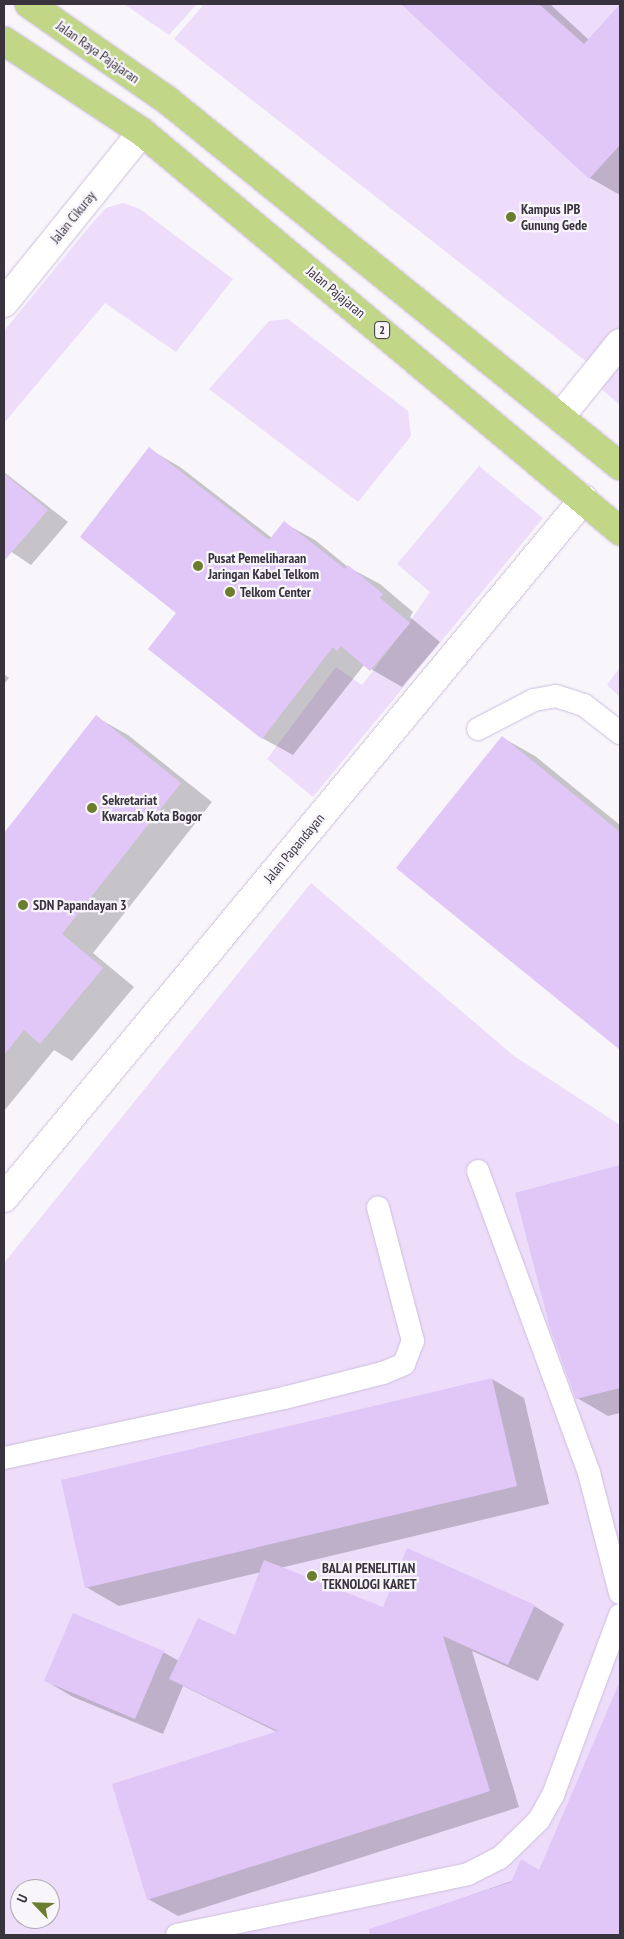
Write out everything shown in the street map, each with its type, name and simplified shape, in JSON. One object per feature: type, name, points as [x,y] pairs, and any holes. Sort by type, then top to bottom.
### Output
[{"type":"highway","name":"Jalan Raya Pajajaran","points":[[29,4],[167,100]]},
{"type":"highway","name":"2","points":[[4,41],[142,132]]},
{"type":"highway","points":[[142,132],[167,100],[620,466]]},
{"type":"highway","name":"Jalan Pajajaran","points":[[142,132],[620,531]]},
{"type":"street","name":"Jalan Cikuray","points":[[4,303],[142,132]]},
{"type":"street","points":[[560,417],[620,343]]},
{"type":"street","name":"Jalan Papandayan","points":[[4,1198],[584,499]]},
{"type":"lane","points":[[478,729],[534,700],[556,696],[584,705],[620,733]]},
{"type":"lane","points":[[478,1171],[589,1473],[620,1593]]},
{"type":"lane","points":[[4,1458],[284,1398],[383,1373],[404,1364],[413,1341],[378,1208]]},
{"type":"lane","points":[[177,1935],[468,1874],[500,1858],[539,1820],[553,1796],[620,1615]]},
{"type":"shaded area","points":[[124,4],[197,4],[169,35]]},
{"type":"shaded area","name":"Kampus IPB Gunung Gede","points":[[204,4],[620,4],[620,405],[599,387],[606,377],[174,39]]},
{"type":"shaded area","points":[[123,203],[140,209],[233,279],[176,352],[105,303],[4,423],[4,331],[106,208]]},
{"type":"shaded area","points":[[288,319],[408,411],[411,436],[358,502],[209,389],[269,321]]},
{"type":"shaded area","points":[[479,466],[543,518],[313,797],[267,759],[336,667],[362,685],[409,623],[430,592],[397,564]]},
{"type":"shaded area","points":[[620,667],[620,697],[607,685]]},
{"type":"shaded area","name":"BALAI PENELITIAN TEKNOLOGI KARET","points":[[311,883],[514,1056],[620,1125],[620,1935],[4,1935],[4,1263]]},
{"type":"building","points":[[401,4],[539,4],[584,44],[620,4],[620,145],[589,179]]},
{"type":"building","name":"Telkom Center","points":[[149,447],[269,540],[284,521],[345,569],[348,565],[383,594],[380,598],[410,623],[370,671],[341,646],[337,651],[333,647],[262,739],[148,649],[176,613],[80,537]]},
{"type":"building","points":[[4,473],[48,510],[4,561]]},
{"type":"building","name":"Sekretariat Kwarcab Kota Bogor","points":[[96,715],[181,783],[62,934],[103,968],[40,1044],[24,1030],[4,1055],[4,833]]},
{"type":"building","points":[[502,736],[620,832],[620,1050],[396,868]]},
{"type":"building","points":[[620,1165],[620,1388],[576,1399],[550,1328],[515,1193]]},
{"type":"building","points":[[492,1378],[517,1486],[85,1588],[61,1480]]},
{"type":"building","points":[[407,1548],[535,1605],[508,1665],[443,1636],[490,1791],[147,1900],[112,1784],[278,1731],[169,1679],[198,1618],[235,1635],[264,1560],[383,1607]]},
{"type":"building","points":[[73,1613],[164,1651],[135,1719],[44,1681]]},
{"type":"building","points":[[620,1681],[620,1935],[370,1935],[369,1929],[511,1882],[521,1859],[539,1870]]},
{"type":"place","name":"Kampus IPB Gunung Gede","points":[[511,217]]},
{"type":"place","name":"Pusat Pemeliharaan Jaringan Kabel Telkom","points":[[198,566]]},
{"type":"place","name":"Telkom Center","points":[[230,592]]},
{"type":"place","name":"Sekretariat Kwarcab Kota Bogor","points":[[92,808]]},
{"type":"place","name":"SDN Papandayan 3","points":[[23,905]]},
{"type":"place","name":"BALAI PENELITIAN TEKNOLOGI KARET","points":[[312,1576]]}]
